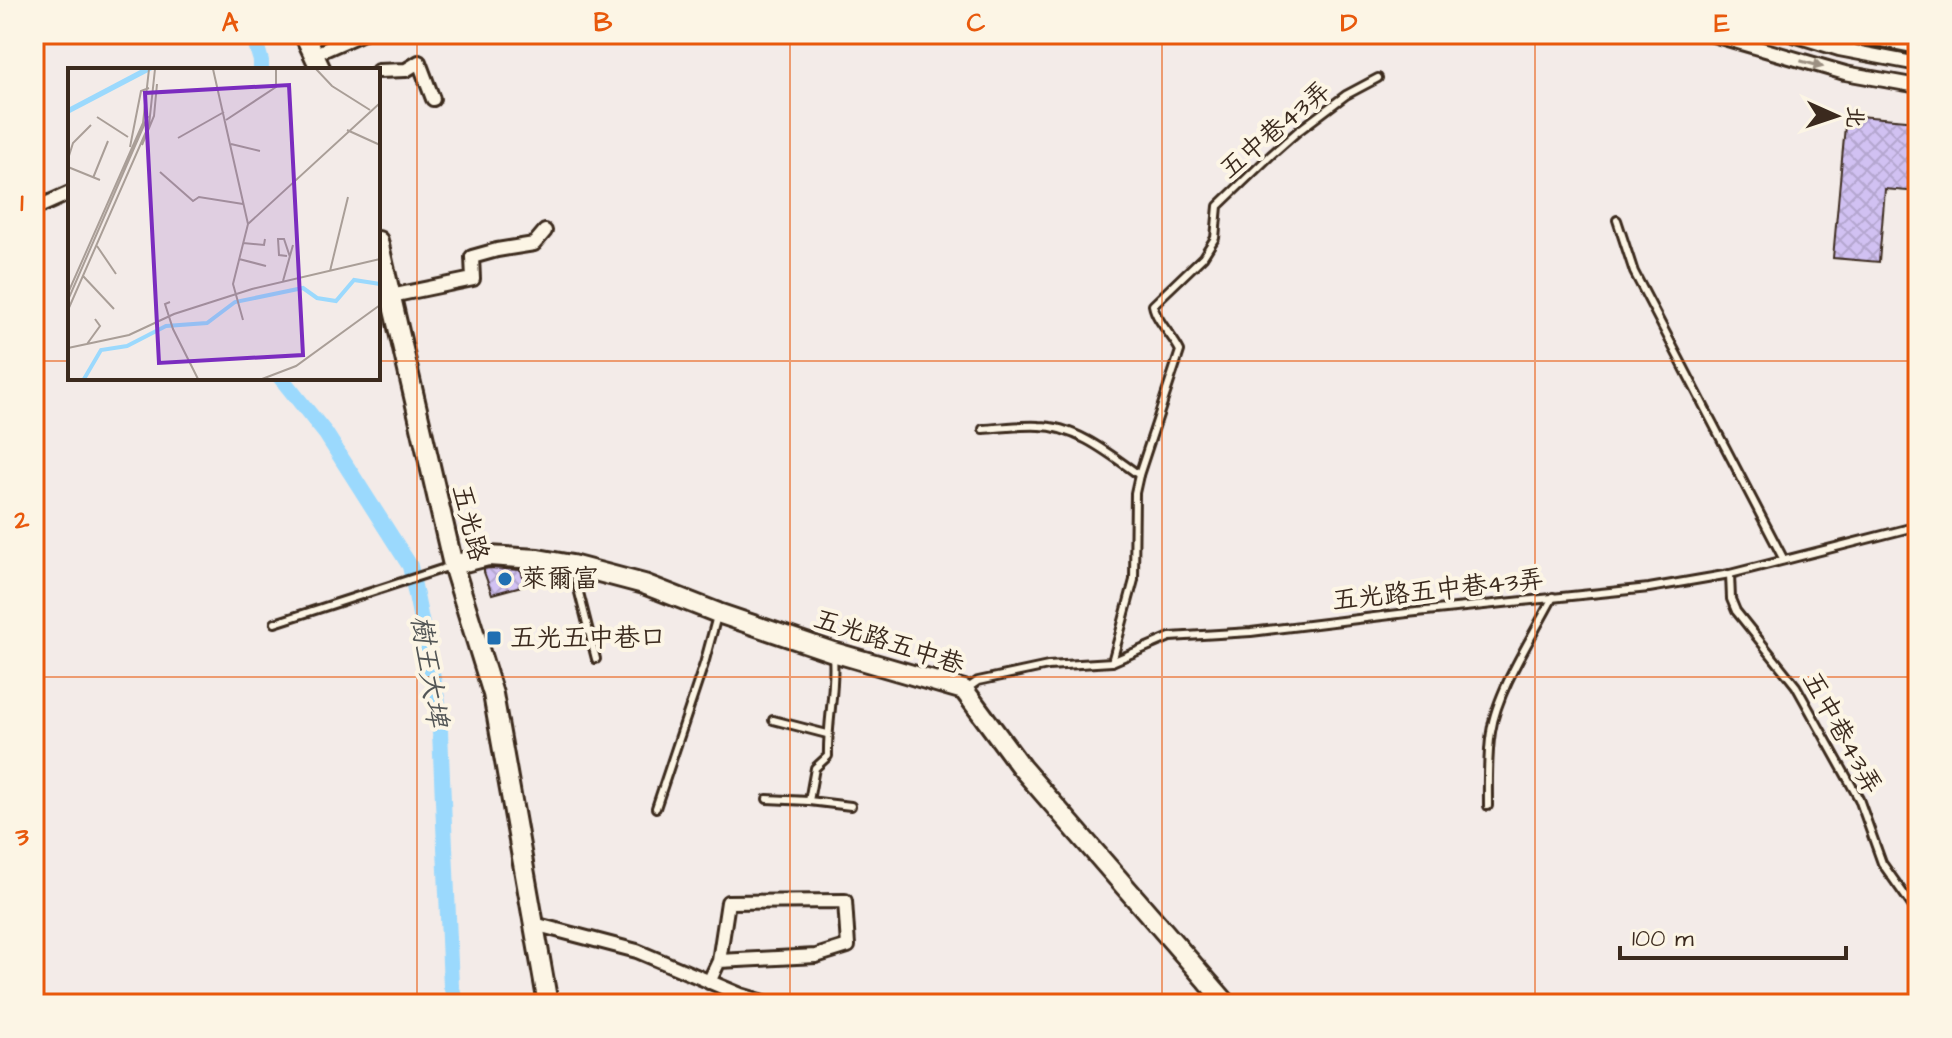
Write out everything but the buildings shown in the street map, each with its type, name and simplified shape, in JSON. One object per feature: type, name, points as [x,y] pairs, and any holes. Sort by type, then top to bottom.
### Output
[{"type":"street","points":[[304,34],[317,62],[361,34]]},
{"type":"street","points":[[1710,34],[1845,73],[1918,86]]},
{"type":"street","points":[[1790,34],[1839,49],[1918,64]]},
{"type":"street","points":[[1867,34],[1918,44]]},
{"type":"street","points":[[380,71],[406,70],[419,62],[433,99]]},
{"type":"street","points":[[34,209],[68,194]]},
{"type":"street","points":[[391,296],[473,279],[472,257],[534,244],[545,231]]},
{"type":"street","name":"五光路","points":[[382,276],[391,296],[453,565],[493,694],[548,1004]]},
{"type":"street","name":"五光路五中巷","points":[[453,565],[488,556],[572,565],[644,584],[833,652],[964,690],[1021,767],[1227,1004]]},
{"type":"street","points":[[709,982],[719,961],[728,902],[845,901],[848,946],[816,956],[719,961]]},
{"type":"street","points":[[534,924],[637,951],[771,1004]]},
{"type":"lane","name":"五中巷43弄","points":[[1112,662],[1134,580],[1135,493],[1180,351],[1154,312],[1153,305],[1203,257],[1215,238],[1218,206],[1297,132],[1346,95],[1378,78]]},
{"type":"lane","points":[[1617,220],[1634,272],[1784,560]]},
{"type":"lane","points":[[983,429],[1042,426],[1062,430],[1115,457],[1139,475]]},
{"type":"lane","name":"五光路五中巷43弄","points":[[964,690],[978,681],[1048,666],[1112,662],[1170,637],[1251,632],[1649,588],[1730,574],[1918,526]]},
{"type":"lane","points":[[275,623],[453,565]]},
{"type":"lane","points":[[572,565],[596,659]]},
{"type":"lane","name":"五中巷43弄","points":[[1730,574],[1731,599],[1736,611],[1796,686],[1859,799],[1882,863],[1918,914]]},
{"type":"lane","points":[[1488,806],[1491,730],[1497,709],[1503,691],[1553,597]]},
{"type":"lane","points":[[656,808],[718,613]]},
{"type":"lane","points":[[809,801],[815,768],[828,756],[827,734],[835,679],[833,652]]},
{"type":"lane","points":[[773,720],[827,734]]},
{"type":"lane","points":[[767,799],[851,806]]},
{"type":"waterway","name":"樹王大埤","points":[[253,34],[261,68]]},
{"type":"waterway","name":"樹王大埤","points":[[283,380],[326,434],[410,566],[439,708],[451,986],[457,1004]]},
{"type":"place","name":"萊爾富","points":[[505,579]]},
{"type":"place","name":"五光五中巷口","points":[[494,638]]}]
